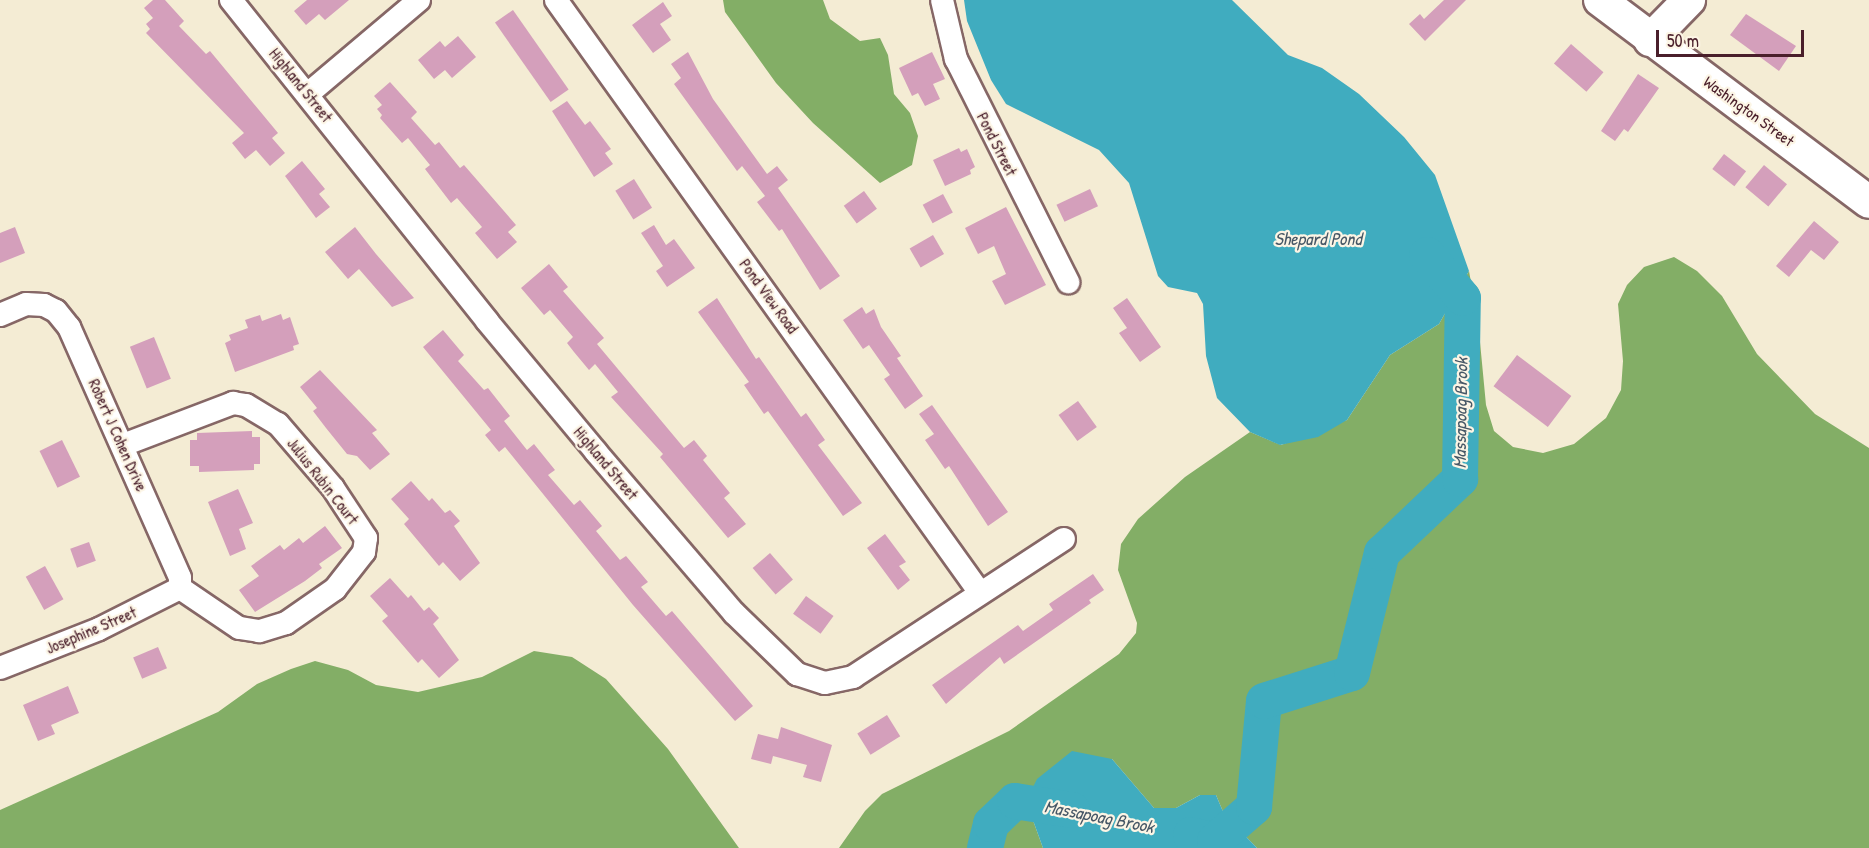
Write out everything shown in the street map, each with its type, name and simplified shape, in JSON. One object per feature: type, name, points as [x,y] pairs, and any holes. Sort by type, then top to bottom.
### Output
[{"type":"main road","name":"Washington Street","points":[[1600,0],[1650,40],[1869,202]]},
{"type":"main road","points":[[1650,40],[1689,0]]},
{"type":"street","name":"Highland Street","points":[[231,0],[309,93],[487,321],[734,613],[789,668],[818,682],[853,677],[1064,539]]},
{"type":"street","points":[[309,93],[419,0]]},
{"type":"street","name":"Pond View Road","points":[[556,0],[980,593]]},
{"type":"street","name":"Pond Street","points":[[942,0],[956,59],[1068,282]]},
{"type":"street","name":"Robert J Cohen Drive","points":[[0,315],[31,305],[57,311],[69,327],[180,578],[180,588]]},
{"type":"street","name":"Julius Rubin Court","points":[[123,445],[234,403],[246,405],[278,424],[333,488],[366,538],[364,552],[335,590],[286,623],[259,631],[239,628],[180,588]]},
{"type":"street","name":"Josephine Street","points":[[0,668],[99,629],[180,588]]},
{"type":"green space","points":[[723,0],[823,0],[830,19],[860,41],[880,38],[888,55],[894,94],[910,113],[918,136],[912,165],[880,183],[813,123],[776,83],[725,12]]},
{"type":"green space","points":[[1674,257],[1697,271],[1722,296],[1757,354],[1815,414],[1869,448],[1869,848],[1257,848],[1224,814],[1216,795],[1200,795],[1176,808],[1154,808],[1112,759],[1026,801],[1043,848],[839,848],[865,811],[882,794],[1009,731],[1119,654],[1136,633],[1137,623],[1118,570],[1121,544],[1138,519],[1185,477],[1250,432],[1281,445],[1347,420],[1390,355],[1439,324],[1469,271],[1478,321],[1486,405],[1494,431],[1513,447],[1543,453],[1574,444],[1606,418],[1621,390],[1623,361],[1618,304],[1627,285],[1644,267]]},
{"type":"green space","points":[[534,651],[572,657],[606,679],[668,749],[739,848],[0,848],[0,810],[218,712],[257,684],[291,669],[315,661],[348,670],[376,685],[418,692],[482,677]]},
{"type":"water","name":"Shepard Pond","points":[[964,0],[1232,0],[1288,55],[1322,68],[1359,94],[1404,137],[1435,175],[1469,271],[1439,324],[1390,355],[1347,420],[1318,437],[1280,445],[1250,432],[1217,398],[1206,356],[1203,304],[1197,293],[1168,287],[1158,276],[1129,183],[1099,150],[1006,104],[991,80],[967,21]]},
{"type":"water","points":[[1072,751],[1112,759],[1154,808],[1176,808],[1200,795],[1216,795],[1224,814],[1257,848],[1043,848],[1026,801],[1037,779]]},
{"type":"building","points":[[153,0],[165,0],[184,21],[179,26],[206,54],[210,51],[278,133],[272,138],[285,153],[270,166],[256,150],[245,159],[232,143],[244,133],[146,33],[150,29],[146,24],[153,18],[144,8]]},
{"type":"building","points":[[307,0],[349,0],[325,20],[319,14],[306,25],[294,11]]},
{"type":"building","points":[[1444,0],[1466,0],[1425,41],[1409,24],[1420,14],[1424,19]]},
{"type":"building","points":[[663,2],[672,16],[660,24],[671,40],[653,53],[632,25]]},
{"type":"building","points":[[513,10],[569,89],[551,102],[495,23]]},
{"type":"building","points":[[1746,14],[1796,46],[1779,71],[1730,35]]},
{"type":"building","points":[[458,36],[476,57],[452,78],[445,70],[434,79],[418,60],[440,41],[445,47]]},
{"type":"building","points":[[1571,44],[1603,72],[1586,92],[1554,64]]},
{"type":"building","points":[[688,52],[713,99],[767,174],[777,166],[788,180],[778,188],[840,276],[820,290],[782,229],[779,231],[757,202],[765,196],[742,166],[737,171],[674,84],[681,78],[671,64]]},
{"type":"building","points":[[932,52],[945,79],[933,84],[940,99],[925,106],[918,93],[912,96],[899,68]]},
{"type":"building","points":[[1638,74],[1659,88],[1628,132],[1624,129],[1615,141],[1601,131]]},
{"type":"building","points":[[390,82],[417,112],[411,118],[435,145],[439,142],[460,168],[464,165],[516,225],[508,232],[517,242],[497,259],[475,233],[482,227],[457,198],[451,203],[425,169],[430,165],[408,138],[402,143],[380,118],[382,115],[377,109],[382,105],[374,96]]},
{"type":"building","points":[[567,101],[585,125],[590,121],[611,149],[605,153],[613,164],[594,177],[552,111]]},
{"type":"building","points":[[959,148],[961,152],[967,149],[975,167],[970,170],[971,174],[945,186],[933,160]]},
{"type":"building","points":[[1724,154],[1746,171],[1734,186],[1712,169]]},
{"type":"building","points":[[302,161],[325,189],[319,194],[330,207],[316,218],[285,176]]},
{"type":"building","points":[[1764,165],[1787,184],[1768,206],[1745,187]]},
{"type":"building","points":[[634,179],[652,208],[633,219],[615,191]]},
{"type":"building","points":[[1090,189],[1098,206],[1064,222],[1056,205]]},
{"type":"building","points":[[864,191],[877,209],[857,223],[844,206]]},
{"type":"building","points":[[943,194],[953,213],[933,223],[923,205]]},
{"type":"building","points":[[1006,207],[1046,285],[1005,305],[992,281],[1006,274],[994,246],[978,254],[965,228]]},
{"type":"building","points":[[1814,221],[1839,242],[1824,260],[1811,250],[1789,277],[1776,266]]},
{"type":"building","points":[[654,225],[666,245],[674,239],[695,268],[667,287],[656,271],[663,266],[641,233]]},
{"type":"building","points":[[15,227],[25,253],[0,263],[0,233]]},
{"type":"building","points":[[355,227],[414,298],[392,307],[359,269],[348,279],[325,252]]},
{"type":"building","points":[[933,235],[944,254],[921,268],[910,248]]},
{"type":"building","points":[[549,264],[568,287],[563,291],[604,338],[597,344],[684,448],[694,440],[707,456],[703,460],[730,493],[724,498],[746,524],[728,538],[660,457],[663,454],[611,397],[618,392],[595,364],[589,370],[567,343],[573,337],[550,310],[544,315],[521,288]]},
{"type":"building","points":[[717,298],[756,359],[759,357],[801,417],[806,413],[825,440],[818,445],[862,503],[843,516],[768,411],[764,414],[744,385],[749,382],[698,312]]},
{"type":"building","points":[[1127,298],[1161,347],[1140,362],[1119,333],[1127,328],[1113,308]]},
{"type":"building","points":[[862,307],[866,314],[874,309],[881,327],[901,356],[897,358],[923,396],[905,409],[884,379],[890,375],[869,345],[863,349],[843,320]]},
{"type":"building","points":[[281,314],[283,320],[290,317],[299,344],[293,346],[294,350],[235,372],[225,343],[231,340],[229,335],[248,328],[245,320],[260,315],[262,321]]},
{"type":"building","points":[[443,330],[464,355],[458,361],[484,390],[488,388],[510,416],[504,421],[527,450],[534,444],[555,470],[548,475],[574,505],[580,500],[602,526],[596,531],[620,560],[626,556],[648,582],[641,587],[666,616],[672,611],[753,706],[735,721],[633,605],[505,447],[499,452],[485,435],[491,430],[423,347]]},
{"type":"building","points":[[154,337],[171,379],[147,388],[130,347]]},
{"type":"building","points":[[1517,355],[1571,396],[1548,427],[1494,386]]},
{"type":"building","points":[[320,370],[377,430],[372,433],[390,454],[370,470],[357,456],[347,454],[313,411],[317,408],[300,387]]},
{"type":"building","points":[[1078,401],[1097,427],[1077,441],[1059,415]]},
{"type":"building","points":[[932,405],[1008,512],[988,526],[949,466],[945,469],[925,440],[934,434],[919,414]]},
{"type":"building","points":[[252,431],[252,437],[260,437],[260,464],[254,464],[254,470],[199,472],[199,466],[190,466],[190,440],[197,440],[197,433]]},
{"type":"building","points":[[62,440],[80,477],[58,488],[40,451]]},
{"type":"building","points":[[411,481],[429,501],[432,498],[445,513],[450,510],[460,521],[454,526],[480,563],[460,581],[443,562],[439,566],[404,524],[409,519],[391,499]]},
{"type":"building","points":[[238,489],[253,523],[239,529],[246,549],[230,556],[208,502]]},
{"type":"building","points":[[325,526],[342,548],[319,564],[322,568],[305,581],[255,612],[239,590],[259,576],[251,566],[280,545],[284,550],[299,538],[303,543]]},
{"type":"building","points":[[885,534],[906,562],[899,566],[910,580],[898,590],[867,548]]},
{"type":"building","points":[[89,542],[96,561],[77,568],[70,549]]},
{"type":"building","points":[[770,553],[793,579],[776,595],[753,568]]},
{"type":"building","points":[[45,566],[63,599],[44,610],[26,577]]},
{"type":"building","points":[[1093,574],[1104,590],[1089,600],[1091,603],[1004,664],[1000,657],[946,704],[932,685],[1018,625],[1023,631],[1053,610],[1049,604]]},
{"type":"building","points":[[390,578],[408,598],[411,595],[424,611],[429,607],[439,618],[433,624],[459,660],[439,678],[422,659],[418,663],[382,621],[388,616],[370,596]]},
{"type":"building","points":[[806,596],[834,616],[821,634],[793,614]]},
{"type":"building","points":[[158,647],[167,668],[142,679],[133,658]]},
{"type":"building","points":[[68,686],[79,713],[51,725],[55,734],[38,741],[23,705]]},
{"type":"building","points":[[887,715],[900,736],[871,755],[857,734]]},
{"type":"building","points":[[781,727],[832,745],[821,782],[803,777],[807,765],[773,756],[771,764],[751,759],[758,734],[778,739]]},
{"type":"waterway","name":"Massapoag Brook","points":[[1191,835],[1215,841],[1254,807],[1264,701],[1352,673],[1382,553],[1460,479],[1463,298],[1427,255]]},
{"type":"waterway","name":"Massapoag Brook","points":[[985,848],[991,824],[1015,801],[1072,810]]}]
